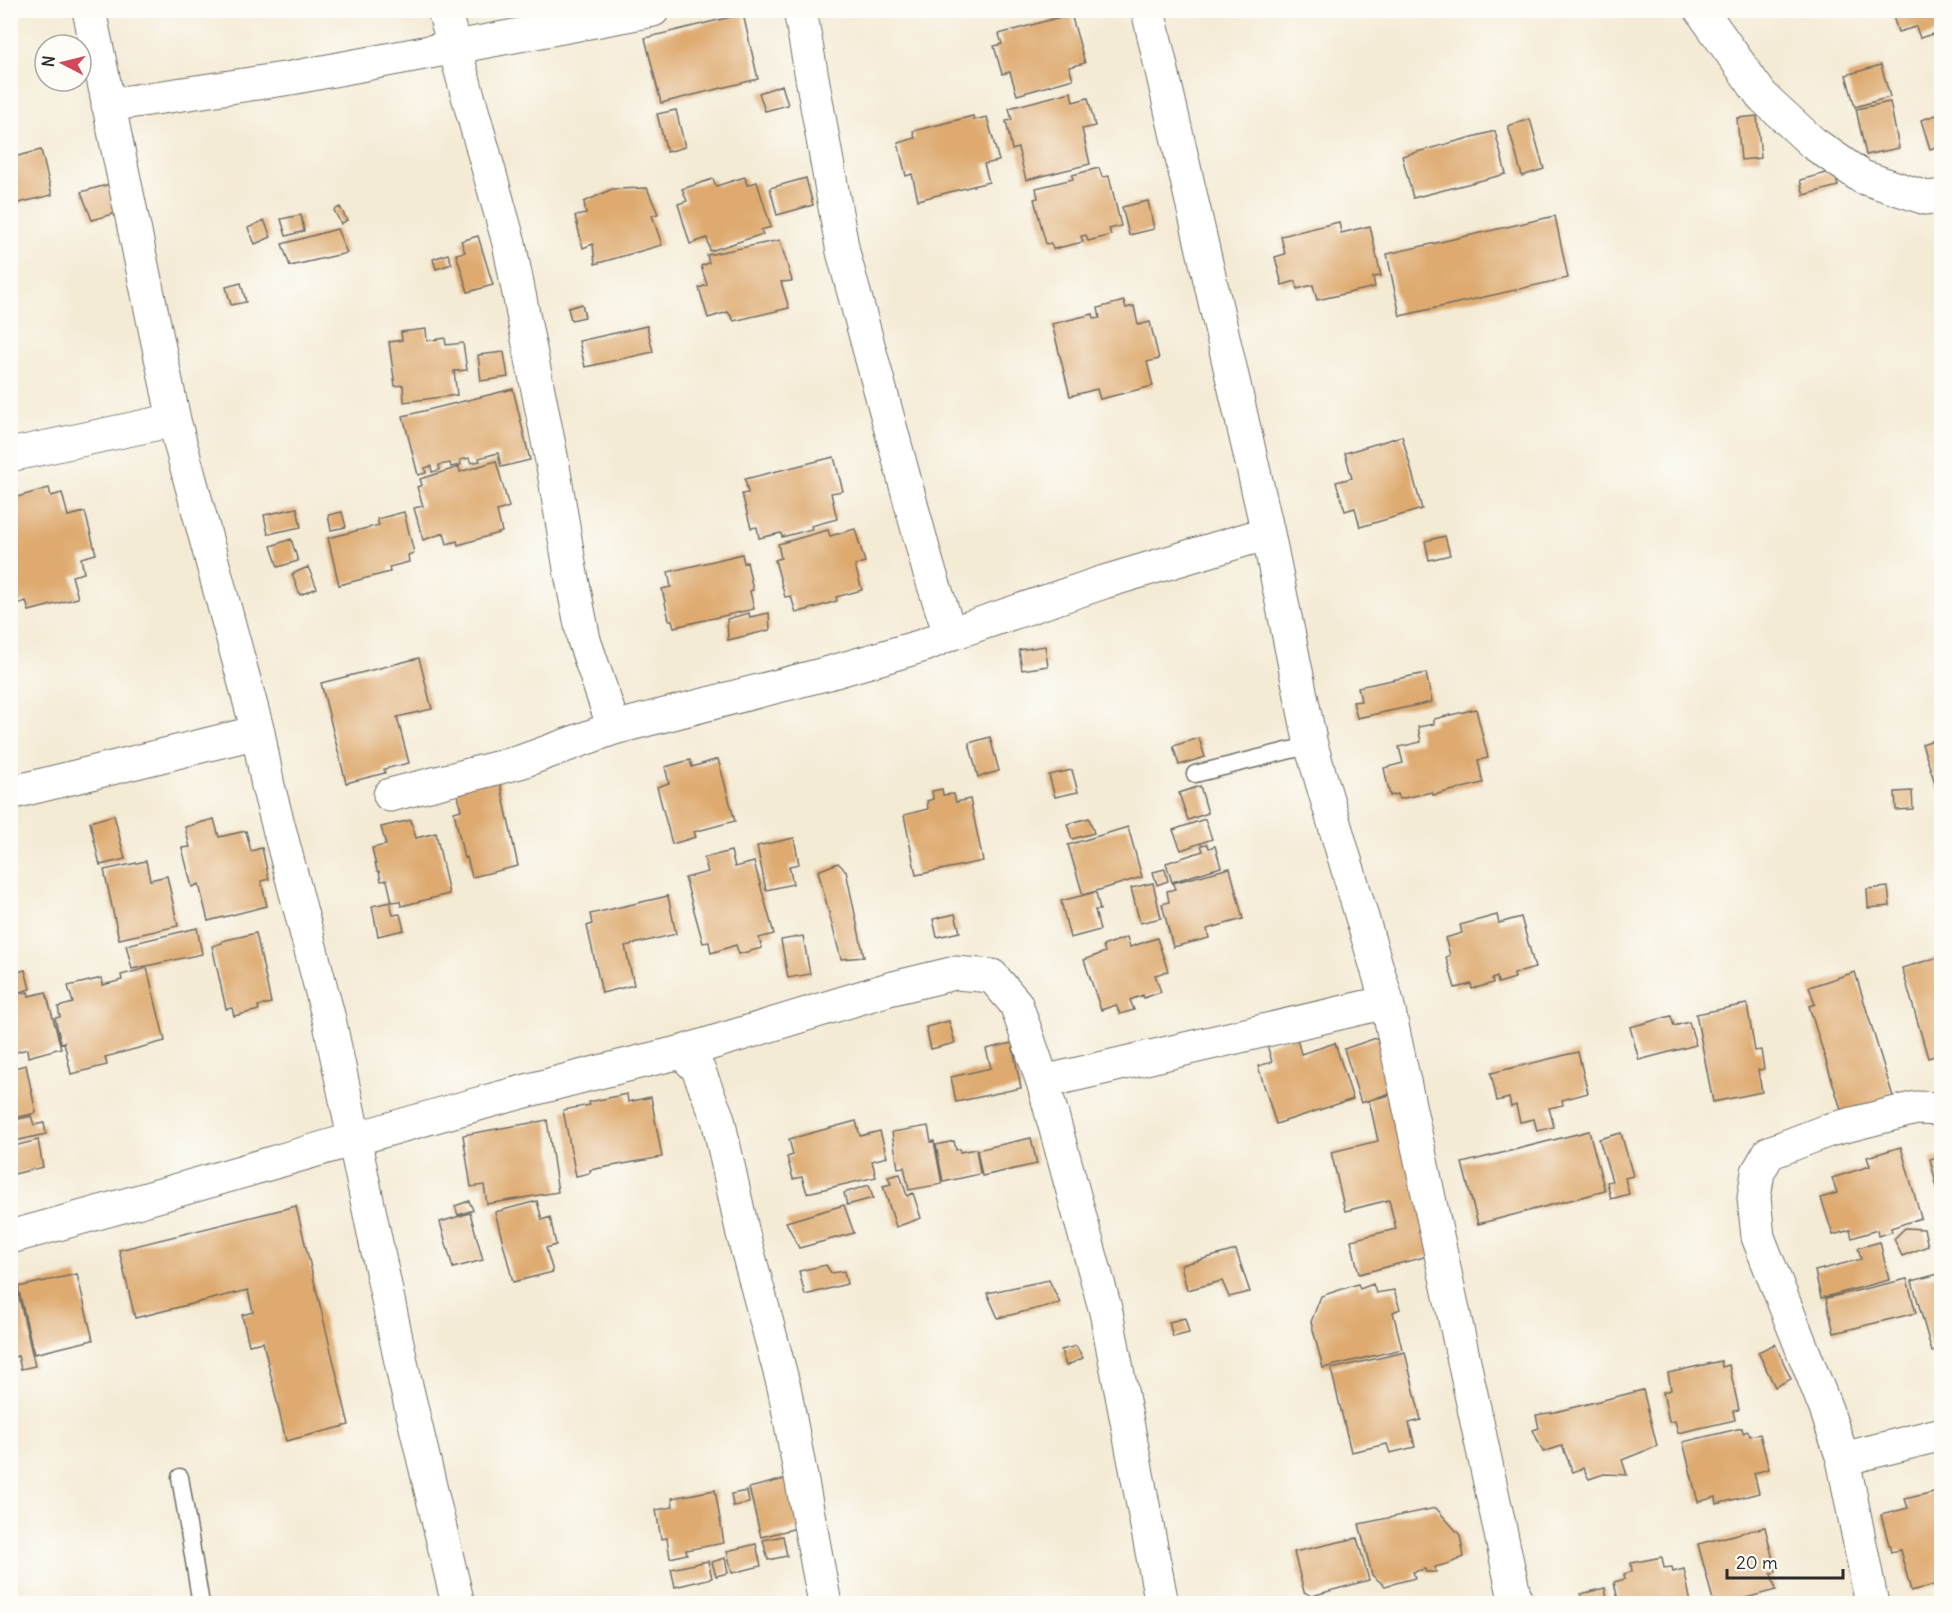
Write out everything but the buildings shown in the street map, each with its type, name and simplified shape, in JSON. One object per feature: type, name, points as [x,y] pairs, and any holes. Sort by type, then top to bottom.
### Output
[{"type":"street","points":[[89,10],[174,420],[258,732],[268,786],[329,1019],[405,1381],[458,1604]]},
{"type":"street","points":[[444,10],[509,243],[553,466],[584,640],[614,728]]},
{"type":"street","points":[[108,105],[291,78],[652,10]]},
{"type":"street","points":[[800,10],[843,252],[928,567],[950,634]]},
{"type":"street","points":[[1148,10],[1268,533],[1311,745],[1387,1002],[1516,1604]]},
{"type":"street","points":[[1701,10],[1762,96],[1813,143],[1862,177],[1926,198],[1941,196]]},
{"type":"street","points":[[10,455],[174,420]]},
{"type":"street","points":[[390,795],[520,762],[614,728],[829,673],[925,645],[950,634],[1113,579],[1268,533]]},
{"type":"street","points":[[10,793],[258,732]]},
{"type":"street","points":[[10,1238],[354,1138],[621,1066],[682,1052],[911,984],[955,973],[992,976],[1016,1004],[1043,1082],[1106,1312],[1162,1604]]},
{"type":"street","points":[[1043,1082],[1387,1002]]},
{"type":"street","points":[[682,1052],[698,1069],[718,1119],[743,1234],[783,1387],[825,1604]]},
{"type":"street","points":[[1872,1604],[1843,1459],[1826,1409],[1758,1237],[1754,1198],[1758,1172],[1769,1153],[1829,1130],[1916,1108],[1941,1109]]},
{"type":"street","points":[[1843,1459],[1941,1434]]},
{"type":"lane","points":[[1195,774],[1311,745]]},
{"type":"lane","points":[[180,1476],[201,1604]]}]
